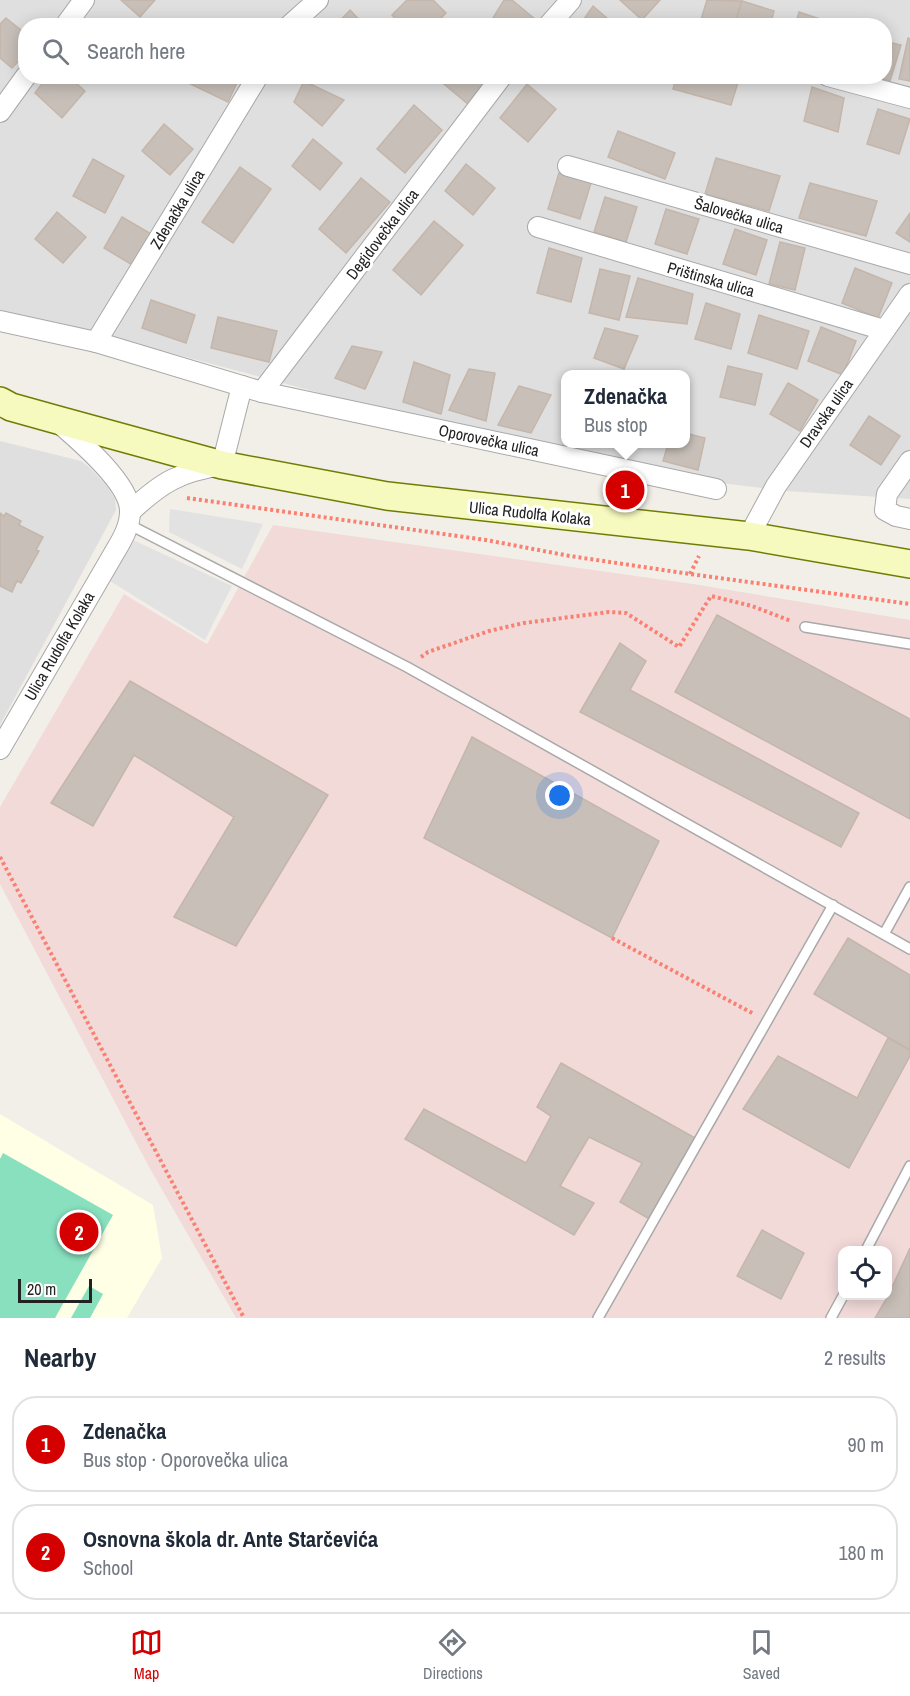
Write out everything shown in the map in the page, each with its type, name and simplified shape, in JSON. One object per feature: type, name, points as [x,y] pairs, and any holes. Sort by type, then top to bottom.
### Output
[{"type":"main road","name":"Ulica Rudolfa Kolaka","points":[[4,405],[222,465],[387,496],[749,536],[910,564]]},
{"type":"street","points":[[71,18],[84,0]]},
{"type":"street","points":[[298,18],[318,0]]},
{"type":"street","points":[[555,18],[571,0]]},
{"type":"street","points":[[0,112],[21,84]]},
{"type":"street","name":"Zdenačka ulica","points":[[96,342],[253,84]]},
{"type":"street","name":"Degidovečka ulica","points":[[262,392],[496,84]]},
{"type":"street","points":[[858,84],[910,98]]},
{"type":"street","name":"Šalovečka ulica","points":[[568,166],[910,264]]},
{"type":"street","name":"Prištinska ulica","points":[[538,227],[884,330]]},
{"type":"street","name":"Dravska ulica","points":[[749,536],[776,486],[910,294]]},
{"type":"street","points":[[0,321],[96,342],[242,386],[222,465]]},
{"type":"street","name":"Oporovečka ulica","points":[[242,386],[716,489]]},
{"type":"street","name":"Ulica Rudolfa Kolaka","points":[[54,419],[109,471],[123,491],[129,517]]},
{"type":"street","points":[[910,461],[887,494],[885,510],[896,516],[910,519]]},
{"type":"street","name":"Ulica Rudolfa Kolaka","points":[[0,749],[113,555],[129,517],[153,490],[168,480],[188,472],[222,465]]},
{"type":"lane","points":[[129,517],[407,667],[910,949]]},
{"type":"lane","points":[[805,627],[910,644]]},
{"type":"lane","points":[[884,934],[910,887]]},
{"type":"lane","points":[[598,1318],[833,905]]},
{"type":"lane","points":[[869,1246],[910,1166]]},
{"type":"lane","points":[[831,1318],[841,1300]]},
{"type":"path","points":[[176,496],[486,540],[570,556],[690,574],[910,603]]},
{"type":"path","points":[[690,574],[699,555]]},
{"type":"path","points":[[407,667],[428,652],[489,631],[524,623],[609,612],[626,614],[679,647],[711,596],[752,606],[805,627]]},
{"type":"path","points":[[0,857],[244,1318]]},
{"type":"path","points":[[612,938],[767,1021]]},
{"type":"shaded area","points":[[0,0],[910,0],[910,499],[786,491],[721,483],[454,429],[0,310]]},
{"type":"shaded area","points":[[0,441],[81,461],[108,487],[115,499],[116,510],[0,725]]},
{"type":"shaded area","points":[[170,509],[263,524],[242,569],[169,532]]},
{"type":"shaded area","points":[[273,525],[693,584],[910,620],[910,1318],[236,1318],[149,1167],[0,884],[0,807],[124,594],[207,644]]},
{"type":"shaded area","points":[[131,539],[232,586],[205,640],[110,581]]},
{"type":"shaded area","points":[[0,1114],[153,1205],[162,1258],[127,1318],[0,1318]]},
{"type":"green space","points":[[3,1153],[113,1215],[55,1318],[0,1318],[0,1159]]},
{"type":"green space","points":[[89,1286],[103,1294],[90,1318],[71,1318]]},
{"type":"building","points":[[121,0],[155,0],[140,17]]},
{"type":"building","points":[[407,0],[433,0],[446,13],[441,18],[395,18],[392,15]]},
{"type":"building","points":[[504,0],[512,0],[534,18],[493,18]]},
{"type":"building","points":[[620,0],[660,0],[644,18],[640,18]]},
{"type":"building","points":[[707,0],[742,1],[737,18],[701,18]]},
{"type":"building","points":[[742,1],[774,11],[772,18],[737,18]]},
{"type":"building","points":[[593,6],[607,18],[585,18]]},
{"type":"building","points":[[350,10],[358,18],[342,18]]},
{"type":"building","points":[[799,12],[817,18],[797,18]]},
{"type":"building","points":[[6,18],[18,28],[18,62],[12,68],[0,58],[0,24]]},
{"type":"building","points":[[908,38],[910,39],[910,81],[899,79]]},
{"type":"building","points":[[892,43],[901,45],[892,74]]},
{"type":"building","points":[[42,84],[77,84],[85,91],[62,118],[35,93]]},
{"type":"building","points":[[190,84],[236,84],[228,102]]},
{"type":"building","points":[[303,84],[310,84],[344,100],[322,126],[294,102]]},
{"type":"building","points":[[444,84],[483,84],[469,105]]},
{"type":"building","points":[[527,84],[556,109],[528,142],[500,118]]},
{"type":"building","points":[[675,84],[738,84],[731,105],[673,89]]},
{"type":"building","points":[[812,87],[844,98],[838,132],[804,121]]},
{"type":"building","points":[[414,105],[442,130],[405,173],[377,149]]},
{"type":"building","points":[[878,109],[910,119],[899,154],[867,144]]},
{"type":"building","points":[[164,124],[193,149],[170,175],[142,151]]},
{"type":"building","points":[[618,131],[675,153],[665,179],[608,157]]},
{"type":"building","points":[[313,139],[342,163],[320,190],[292,166]]},
{"type":"building","points":[[716,158],[780,176],[769,211],[705,194]]},
{"type":"building","points":[[93,159],[124,176],[105,213],[73,196]]},
{"type":"building","points":[[466,164],[495,188],[473,215],[445,191]]},
{"type":"building","points":[[240,167],[271,189],[233,243],[202,222]]},
{"type":"building","points":[[559,173],[591,183],[580,219],[548,209]]},
{"type":"building","points":[[361,178],[390,202],[346,253],[319,229]]},
{"type":"building","points":[[810,183],[877,201],[866,236],[799,218]]},
{"type":"building","points":[[605,197],[637,207],[626,242],[594,232]]},
{"type":"building","points":[[666,209],[699,219],[687,254],[655,244]]},
{"type":"building","points":[[57,212],[86,237],[63,263],[35,239]]},
{"type":"building","points":[[910,213],[910,242],[896,233]]},
{"type":"building","points":[[122,217],[153,235],[134,266],[104,248]]},
{"type":"building","points":[[434,221],[463,245],[421,295],[393,270]]},
{"type":"building","points":[[735,229],[767,240],[756,275],[723,264]]},
{"type":"building","points":[[780,242],[805,248],[795,290],[769,284]]},
{"type":"building","points":[[549,248],[582,258],[571,302],[537,293]]},
{"type":"building","points":[[855,268],[892,283],[878,318],[842,303]]},
{"type":"building","points":[[600,269],[630,276],[619,320],[589,313]]},
{"type":"building","points":[[638,278],[693,294],[687,324],[626,317]]},
{"type":"building","points":[[151,300],[195,315],[186,343],[142,328]]},
{"type":"building","points":[[706,303],[740,314],[731,349],[695,339]]},
{"type":"building","points":[[759,315],[809,331],[797,369],[748,353]]},
{"type":"building","points":[[218,317],[277,331],[269,362],[211,348]]},
{"type":"building","points":[[821,327],[856,341],[843,375],[808,361]]},
{"type":"building","points":[[605,328],[638,336],[624,369],[594,358]]},
{"type":"building","points":[[352,346],[382,352],[365,389],[335,378]]},
{"type":"building","points":[[414,362],[450,375],[441,414],[403,402]]},
{"type":"building","points":[[728,366],[762,374],[755,405],[720,397]]},
{"type":"building","points":[[469,369],[495,373],[486,421],[449,410]]},
{"type":"building","points":[[788,383],[818,400],[800,431],[770,414]]},
{"type":"building","points":[[519,386],[551,395],[531,433],[498,425]]},
{"type":"building","points":[[869,416],[900,436],[881,465],[850,445]]},
{"type":"building","points":[[690,434],[705,438],[698,470],[663,461],[667,448],[690,448]]},
{"type":"building","points":[[0,513],[4,516],[6,513],[21,521],[19,525],[43,537],[36,550],[39,551],[21,583],[17,581],[12,592],[0,586]]},
{"type":"building","points":[[717,615],[910,719],[910,819],[675,692]]},
{"type":"building","points":[[620,643],[646,661],[630,690],[859,813],[841,847],[580,712]]},
{"type":"building","points":[[130,681],[328,795],[236,946],[174,917],[234,817],[134,755],[93,826],[51,803]]},
{"type":"building","points":[[472,737],[659,841],[612,938],[424,838]]},
{"type":"building","points":[[848,938],[910,975],[910,1050],[814,994]]},
{"type":"building","points":[[888,1038],[910,1050],[910,1056],[849,1168],[743,1109],[778,1056],[857,1098]]},
{"type":"building","points":[[561,1063],[697,1139],[651,1220],[620,1202],[642,1163],[589,1137],[560,1186],[594,1203],[574,1235],[405,1139],[424,1109],[526,1163],[551,1116],[537,1107]]},
{"type":"building","points":[[762,1230],[804,1253],[781,1299],[737,1276]]},
{"type":"building","points":[[910,1248],[910,1318],[875,1318],[886,1300],[892,1300],[892,1287]]},
{"type":"place","name":"Zdenačka","points":[[625,490]]},
{"type":"place","name":"Osnovna škola dr. Ante Starčevića","points":[[79,1232]]}]
